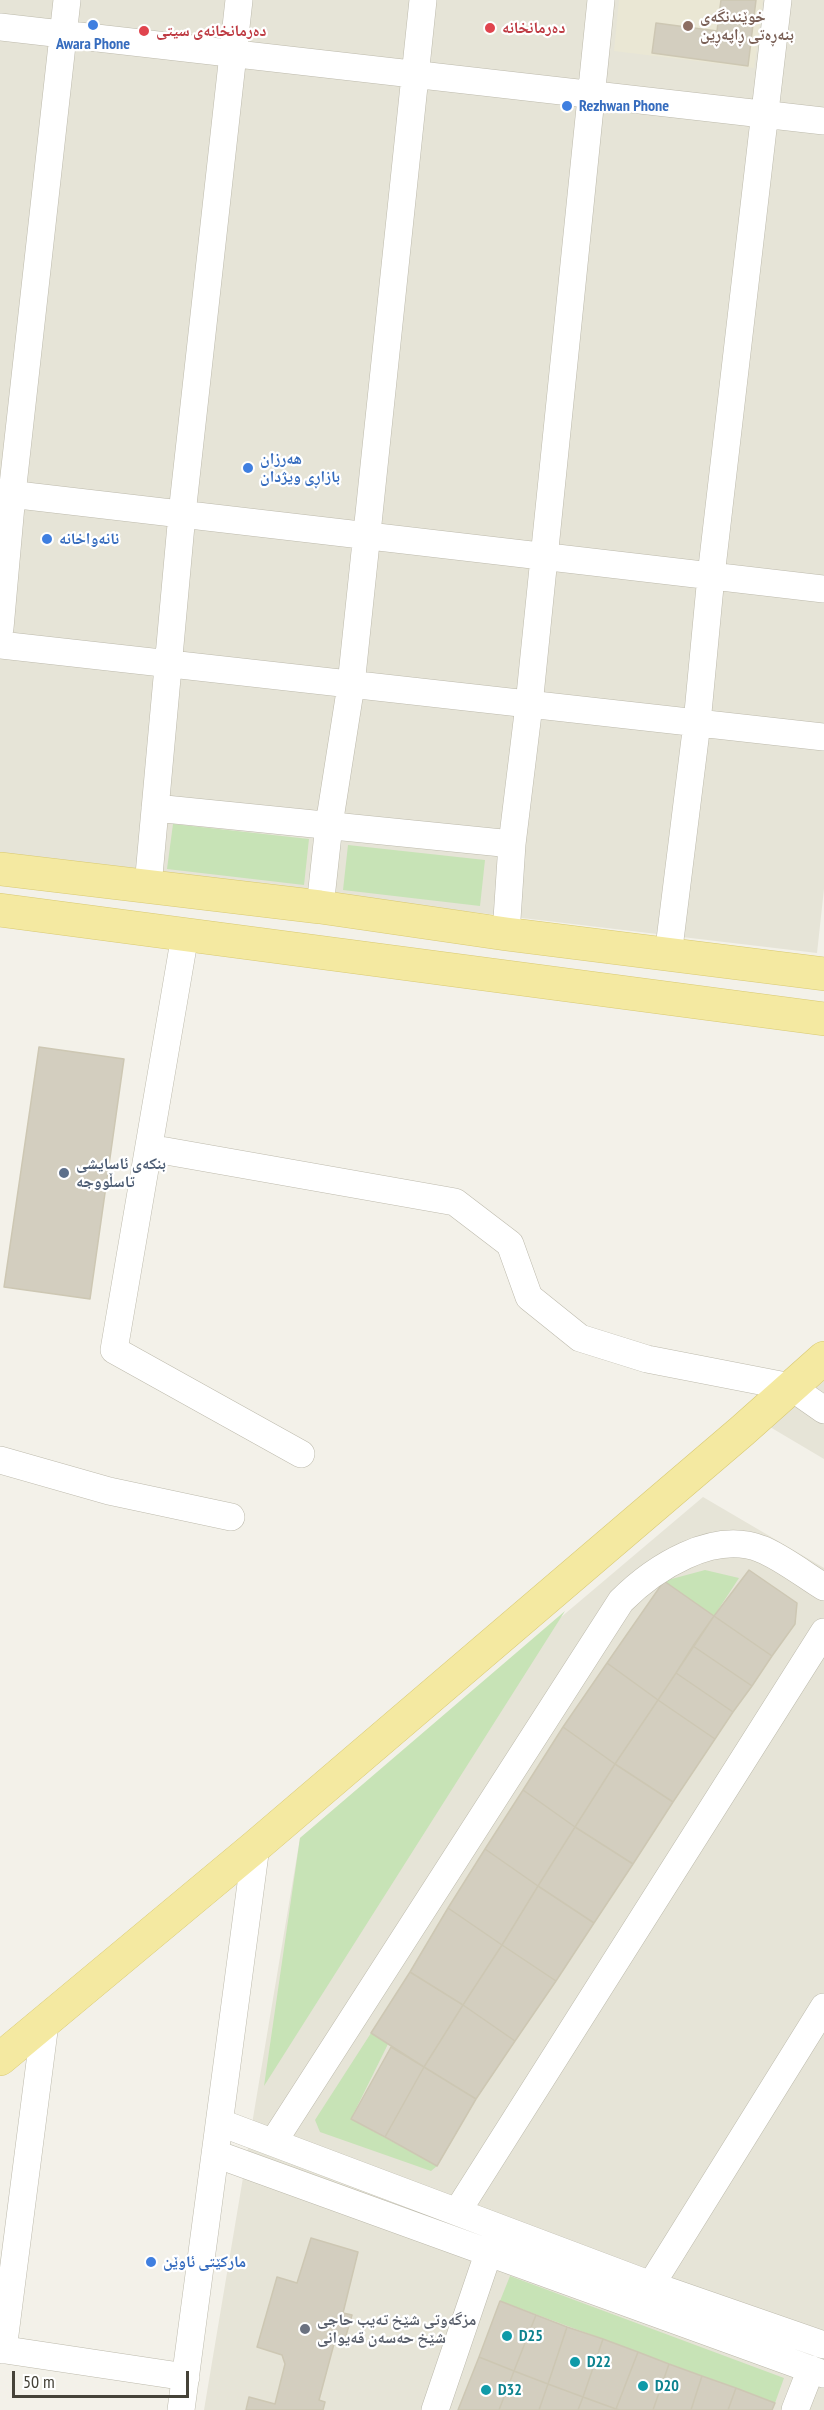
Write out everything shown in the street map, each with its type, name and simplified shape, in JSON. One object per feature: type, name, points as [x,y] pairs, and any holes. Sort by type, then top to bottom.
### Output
[{"type":"main road","points":[[0,869],[320,907],[668,956],[824,974]]},
{"type":"main road","points":[[0,910],[824,1019]]},
{"type":"main road","points":[[0,2059],[256,1846],[742,1431],[824,1358]]},
{"type":"street","points":[[0,628],[6,494],[67,0]]},
{"type":"street","points":[[148,886],[183,514],[239,0]]},
{"type":"street","points":[[320,907],[329,825],[351,685],[423,0]]},
{"type":"street","points":[[506,934],[512,844],[529,705],[601,0]]},
{"type":"street","points":[[668,956],[697,723],[711,576],[778,0]]},
{"type":"street","points":[[0,27],[824,121]]},
{"type":"street","points":[[6,494],[824,589]]},
{"type":"street","points":[[0,645],[824,737]]},
{"type":"street","points":[[155,808],[512,844]]},
{"type":"street","points":[[185,935],[114,1350],[301,1454]]},
{"type":"street","points":[[149,1148],[455,1202],[510,1244],[529,1297],[580,1338],[647,1359],[791,1387],[824,1410]]},
{"type":"street","points":[[0,1460],[108,1491],[231,1517]]},
{"type":"street","points":[[274,2141],[621,1601],[651,1575],[692,1553],[705,1548],[731,1545],[762,1549],[824,1587]]},
{"type":"street","points":[[457,2212],[824,1632]]},
{"type":"street","points":[[181,2410],[221,2123],[256,1846]]},
{"type":"street","points":[[651,2285],[824,2007]]},
{"type":"street","points":[[45,2023],[2,2350],[186,2377]]},
{"type":"street","points":[[221,2123],[274,2141],[651,2285],[824,2345]]},
{"type":"street","points":[[216,2154],[817,2372],[795,2410]]},
{"type":"street","points":[[435,2410],[488,2254]]},
{"type":"shaded area","points":[[0,0],[824,0],[824,889],[817,953],[0,856]]},
{"type":"shaded area","name":"خوێندنگەی بنەڕەتی ڕاپەڕین","points":[[619,0],[763,0],[754,68],[614,51]]},
{"type":"shaded area","points":[[824,1381],[824,1459],[770,1427]]},
{"type":"shaded area","points":[[703,1497],[824,1568],[824,2410],[204,2410],[300,1838]]},
{"type":"green space","points":[[173,824],[309,839],[304,885],[167,869]]},
{"type":"green space","points":[[348,845],[485,860],[480,906],[343,890]]},
{"type":"green space","points":[[705,1570],[739,1578],[714,1616],[664,1581]]},
{"type":"green space","points":[[565,1611],[264,2086],[300,1838]]},
{"type":"green space","points":[[371,2033],[388,2044],[351,2119],[437,2166],[431,2171],[320,2132],[315,2120]]},
{"type":"green space","points":[[510,2276],[784,2378],[775,2403],[500,2301]]},
{"type":"building","points":[[721,0],[756,0],[748,66],[652,53],[656,23],[717,31]]},
{"type":"building","name":"بنکەی ئاسایشی تاسڵووجە","points":[[39,1047],[124,1059],[90,1299],[4,1287]]},
{"type":"building","points":[[749,1570],[797,1603],[795,1624],[772,1656],[714,1616]]},
{"type":"building","points":[[664,1581],[714,1616],[658,1700],[607,1663]]},
{"type":"building","points":[[714,1616],[772,1656],[752,1686],[693,1646]]},
{"type":"building","points":[[693,1646],[752,1686],[733,1712],[676,1673]]},
{"type":"building","points":[[607,1663],[658,1700],[615,1764],[563,1727]]},
{"type":"building","points":[[676,1673],[733,1712],[715,1739],[658,1700]]},
{"type":"building","points":[[658,1700],[715,1739],[673,1802],[615,1764]]},
{"type":"building","points":[[563,1727],[615,1764],[575,1827],[523,1790]]},
{"type":"building","points":[[615,1764],[673,1802],[633,1864],[575,1827]]},
{"type":"building","points":[[523,1790],[575,1827],[538,1886],[485,1849]]},
{"type":"building","points":[[575,1827],[633,1864],[594,1923],[538,1886]]},
{"type":"building","points":[[485,1849],[538,1886],[502,1945],[448,1908]]},
{"type":"building","points":[[538,1886],[594,1923],[556,1981],[502,1945]]},
{"type":"building","points":[[448,1908],[502,1945],[463,2005],[410,1972]]},
{"type":"building","points":[[502,1945],[556,1981],[515,2041],[463,2005]]},
{"type":"building","points":[[410,1972],[463,2005],[424,2067],[371,2033]]},
{"type":"building","points":[[463,2005],[515,2041],[476,2099],[424,2067]]},
{"type":"building","points":[[391,2047],[424,2067],[385,2137],[351,2119]]},
{"type":"building","points":[[424,2067],[476,2099],[437,2166],[385,2137]]},
{"type":"building","name":"مزگەوتی شێخ تەیب حاجی شێخ حەسەن قەیوانی","points":[[311,2238],[358,2252],[343,2313],[352,2315],[343,2346],[334,2344],[319,2400],[325,2402],[323,2410],[246,2410],[249,2397],[275,2404],[285,2364],[282,2355],[257,2347],[277,2277],[297,2283]]},
{"type":"building","name":"D25","points":[[500,2301],[536,2315],[514,2371],[479,2357]]},
{"type":"building","points":[[536,2315],[567,2327],[548,2384],[514,2371]]},
{"type":"building","name":"D22","points":[[567,2327],[603,2339],[583,2397],[548,2384]]},
{"type":"building","points":[[603,2339],[638,2352],[616,2409],[583,2397]]},
{"type":"building","name":"D20","points":[[638,2352],[669,2364],[653,2410],[616,2409]]},
{"type":"building","name":"D32","points":[[479,2357],[514,2371],[499,2410],[458,2410]]},
{"type":"building","points":[[669,2364],[702,2376],[691,2410],[653,2410]]},
{"type":"building","points":[[514,2371],[548,2384],[539,2410],[499,2410]]},
{"type":"building","points":[[702,2376],[736,2388],[728,2410],[691,2410]]},
{"type":"building","points":[[548,2384],[583,2397],[578,2410],[539,2410]]},
{"type":"building","points":[[736,2388],[775,2403],[772,2410],[728,2410]]},
{"type":"building","points":[[583,2397],[616,2409],[616,2410],[578,2410]]},
{"type":"place","name":"Awara Phone","points":[[93,25]]},
{"type":"place","name":"خوێندنگەی بنەڕەتی ڕاپەڕین","points":[[688,26]]},
{"type":"place","name":"دەرمانخانە","points":[[490,28]]},
{"type":"place","name":"دەرمانخانەی سیتی","points":[[144,31]]},
{"type":"place","name":"Rezhwan Phone","points":[[567,106]]},
{"type":"place","name":"ھەرزان بازاڕی ویژدان","points":[[248,468]]},
{"type":"place","name":"نانەواخانە","points":[[47,539]]},
{"type":"place","name":"بنکەی ئاسایشی تاسڵووجە","points":[[64,1173]]},
{"type":"place","name":"مارکێتی ئاوێن","points":[[151,2262]]},
{"type":"place","name":"مزگەوتی شێخ تەیب حاجی شێخ حەسەن قەیوانی","points":[[305,2329]]},
{"type":"place","name":"D25","points":[[507,2336]]},
{"type":"place","name":"D22","points":[[575,2362]]},
{"type":"place","name":"D20","points":[[643,2386]]},
{"type":"place","name":"D32","points":[[486,2390]]}]
